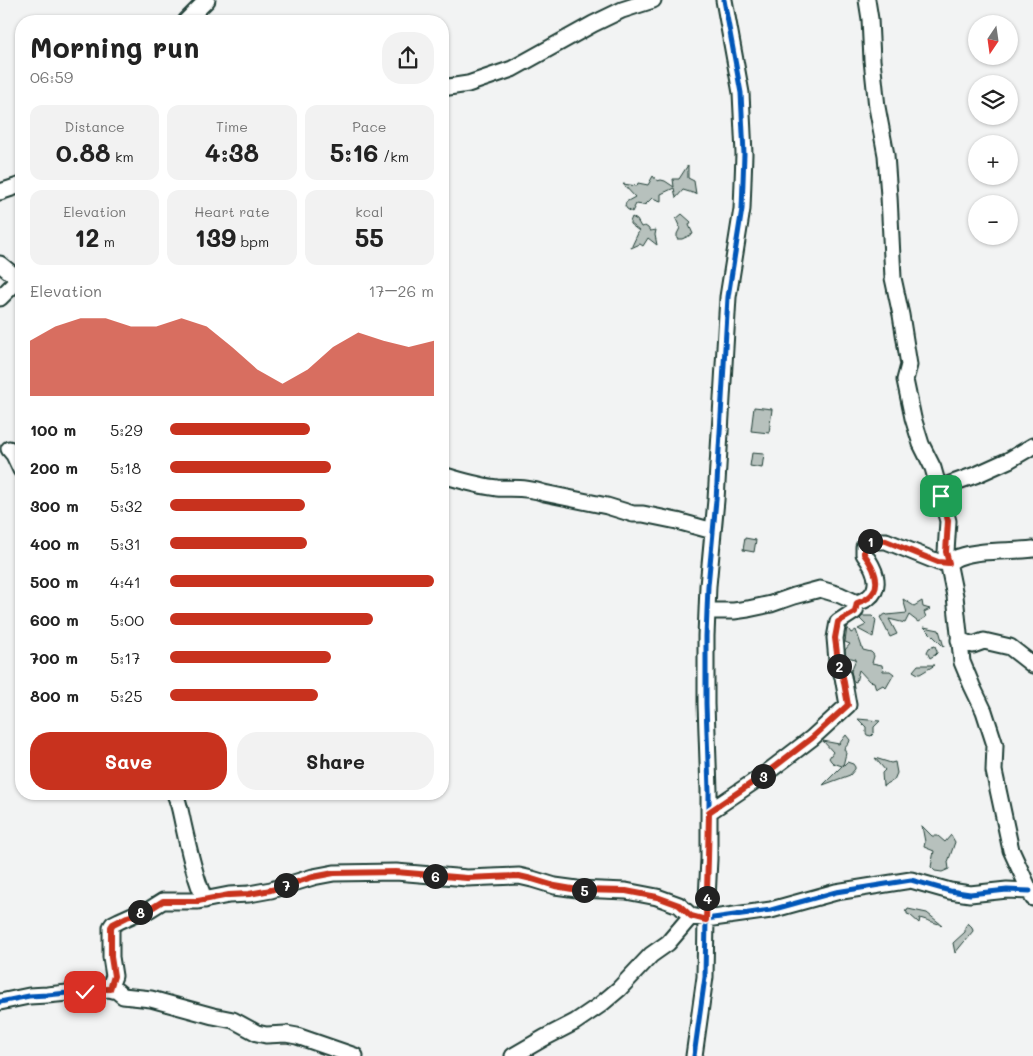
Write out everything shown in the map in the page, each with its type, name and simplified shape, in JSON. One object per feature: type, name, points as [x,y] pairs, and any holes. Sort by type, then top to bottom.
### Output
[{"type":"street","points":[[192,15],[207,0]]},
{"type":"street","points":[[449,87],[468,84],[512,69],[593,24],[622,10],[654,0]]},
{"type":"street","points":[[694,1056],[705,977],[699,918],[708,859],[709,812],[706,704],[708,586],[717,490],[728,297],[742,209],[744,154],[740,93],[724,0]]},
{"type":"street","points":[[867,0],[877,107],[886,155],[893,278],[909,365],[906,380],[913,418],[921,444],[933,468],[948,521],[946,552],[955,596],[962,662],[984,711],[995,745],[994,771],[1011,850],[1031,895]]},
{"type":"street","points":[[0,192],[15,187]]},
{"type":"street","points":[[0,264],[15,276]]},
{"type":"street","points":[[0,298],[15,283]]},
{"type":"street","points":[[939,488],[978,474],[1009,460],[1033,446]]},
{"type":"street","points":[[449,477],[498,488],[537,490],[633,514],[644,514],[677,521],[713,531]]},
{"type":"street","points":[[707,610],[734,611],[748,609],[820,589],[857,603],[869,598],[876,588],[876,577],[864,554],[864,547],[871,540],[886,541],[938,562],[949,563],[957,557],[989,551],[1033,549]]},
{"type":"street","points":[[709,812],[773,768],[812,738],[848,705],[835,638],[838,622],[855,612],[857,603]]},
{"type":"street","points":[[959,640],[974,645],[984,641],[1010,647],[1033,664]]},
{"type":"street","points":[[177,800],[201,892],[205,900]]},
{"type":"street","points":[[110,989],[114,976],[111,946],[111,927],[113,924],[139,912],[147,911],[163,901],[198,901],[229,895],[249,894],[334,873],[396,872],[467,878],[519,876],[578,890],[626,891],[657,897],[679,905],[699,918]]},
{"type":"street","points":[[513,1056],[600,1006],[651,954],[699,918],[771,910],[836,892],[912,880],[950,891],[970,894],[1007,890],[1031,895]]},
{"type":"street","points":[[0,1002],[29,996],[110,989],[117,991],[123,996],[151,999],[233,1020],[256,1033],[297,1036],[355,1056]]},
{"type":"building","points":[[688,165],[688,178],[694,181],[696,194],[683,190],[676,198],[674,188],[661,194],[661,201],[652,198],[646,204],[636,204],[632,212],[627,209],[625,206],[626,202],[635,197],[623,184],[637,186],[638,183],[648,185],[653,176],[657,181],[665,181],[674,187],[673,179],[679,179]]},
{"type":"building","points":[[682,214],[691,222],[689,225],[693,234],[677,239],[680,228],[676,219]]},
{"type":"building","points":[[632,217],[637,220],[641,227],[645,226],[650,231],[656,230],[657,245],[648,238],[643,246],[640,244],[631,248],[639,231],[630,224]]},
{"type":"building","points":[[754,407],[772,409],[769,433],[751,431]]},
{"type":"building","points":[[752,453],[764,454],[762,468],[750,466]]},
{"type":"building","points":[[745,538],[756,540],[754,552],[743,550]]},
{"type":"building","points":[[903,599],[914,606],[922,601],[923,607],[930,609],[924,612],[926,617],[918,622],[909,615],[905,623],[889,619],[897,634],[890,637],[880,617],[886,614],[907,613]]},
{"type":"building","points":[[862,616],[872,616],[876,620],[873,637],[858,629],[866,625],[860,619]]},
{"type":"building","points":[[847,627],[851,633],[856,630],[863,650],[873,654],[872,663],[882,665],[883,671],[890,671],[894,674],[886,688],[883,685],[876,689],[874,682],[869,681],[859,670],[856,682],[853,681],[851,671],[856,659],[846,657],[845,650],[850,644],[845,642]]},
{"type":"building","points":[[924,627],[939,630],[944,647]]},
{"type":"building","points":[[935,646],[937,653],[930,658],[927,652],[929,648]]},
{"type":"building","points":[[918,665],[935,665],[918,674],[913,671]]},
{"type":"building","points":[[858,719],[880,721],[874,727],[874,733],[871,736],[867,735],[866,727]]},
{"type":"building","points":[[846,735],[850,740],[844,749],[846,753],[843,766],[847,762],[853,764],[855,769],[850,775],[823,785],[842,766],[831,761],[829,758],[833,752],[823,741],[839,744]]},
{"type":"building","points":[[875,758],[891,763],[895,762],[897,773],[894,780],[883,786],[882,773],[885,770]]},
{"type":"building","points":[[922,826],[932,836],[938,836],[945,842],[951,835],[955,842],[948,862],[949,869],[942,872],[935,871],[931,867],[934,851],[924,847]]},
{"type":"building","points":[[908,909],[927,913],[942,925],[920,918],[919,923],[907,914],[905,911]]},
{"type":"building","points":[[968,923],[973,931],[955,953],[953,943],[965,932],[965,927]]},
{"type":"cycle path","points":[[694,1056],[705,977],[709,859],[706,704],[708,586],[716,500],[728,297],[742,209],[744,154],[741,93],[724,0]]},
{"type":"cycle path","points":[[0,1002],[29,996],[109,989],[114,976],[111,957],[111,927],[113,924],[139,912],[147,911],[163,901],[198,901],[229,895],[249,894],[334,873],[396,872],[467,878],[519,876],[555,886],[626,891],[657,897],[679,905],[691,916],[706,919],[771,910],[836,892],[911,880],[950,891],[970,894],[1007,890],[1030,891]]},
{"type":"route","points":[[85,992],[110,989],[114,976],[111,957],[111,927],[119,920],[147,911],[163,901],[198,901],[229,895],[249,894],[334,873],[396,872],[467,878],[519,876],[578,890],[626,891],[657,897],[679,905],[691,916],[706,920],[709,812],[765,774],[812,738],[848,705],[835,638],[838,622],[855,612],[857,603],[869,598],[876,588],[876,577],[864,554],[864,547],[871,540],[886,541],[938,562],[949,563],[946,552],[948,521],[941,496]]}]
